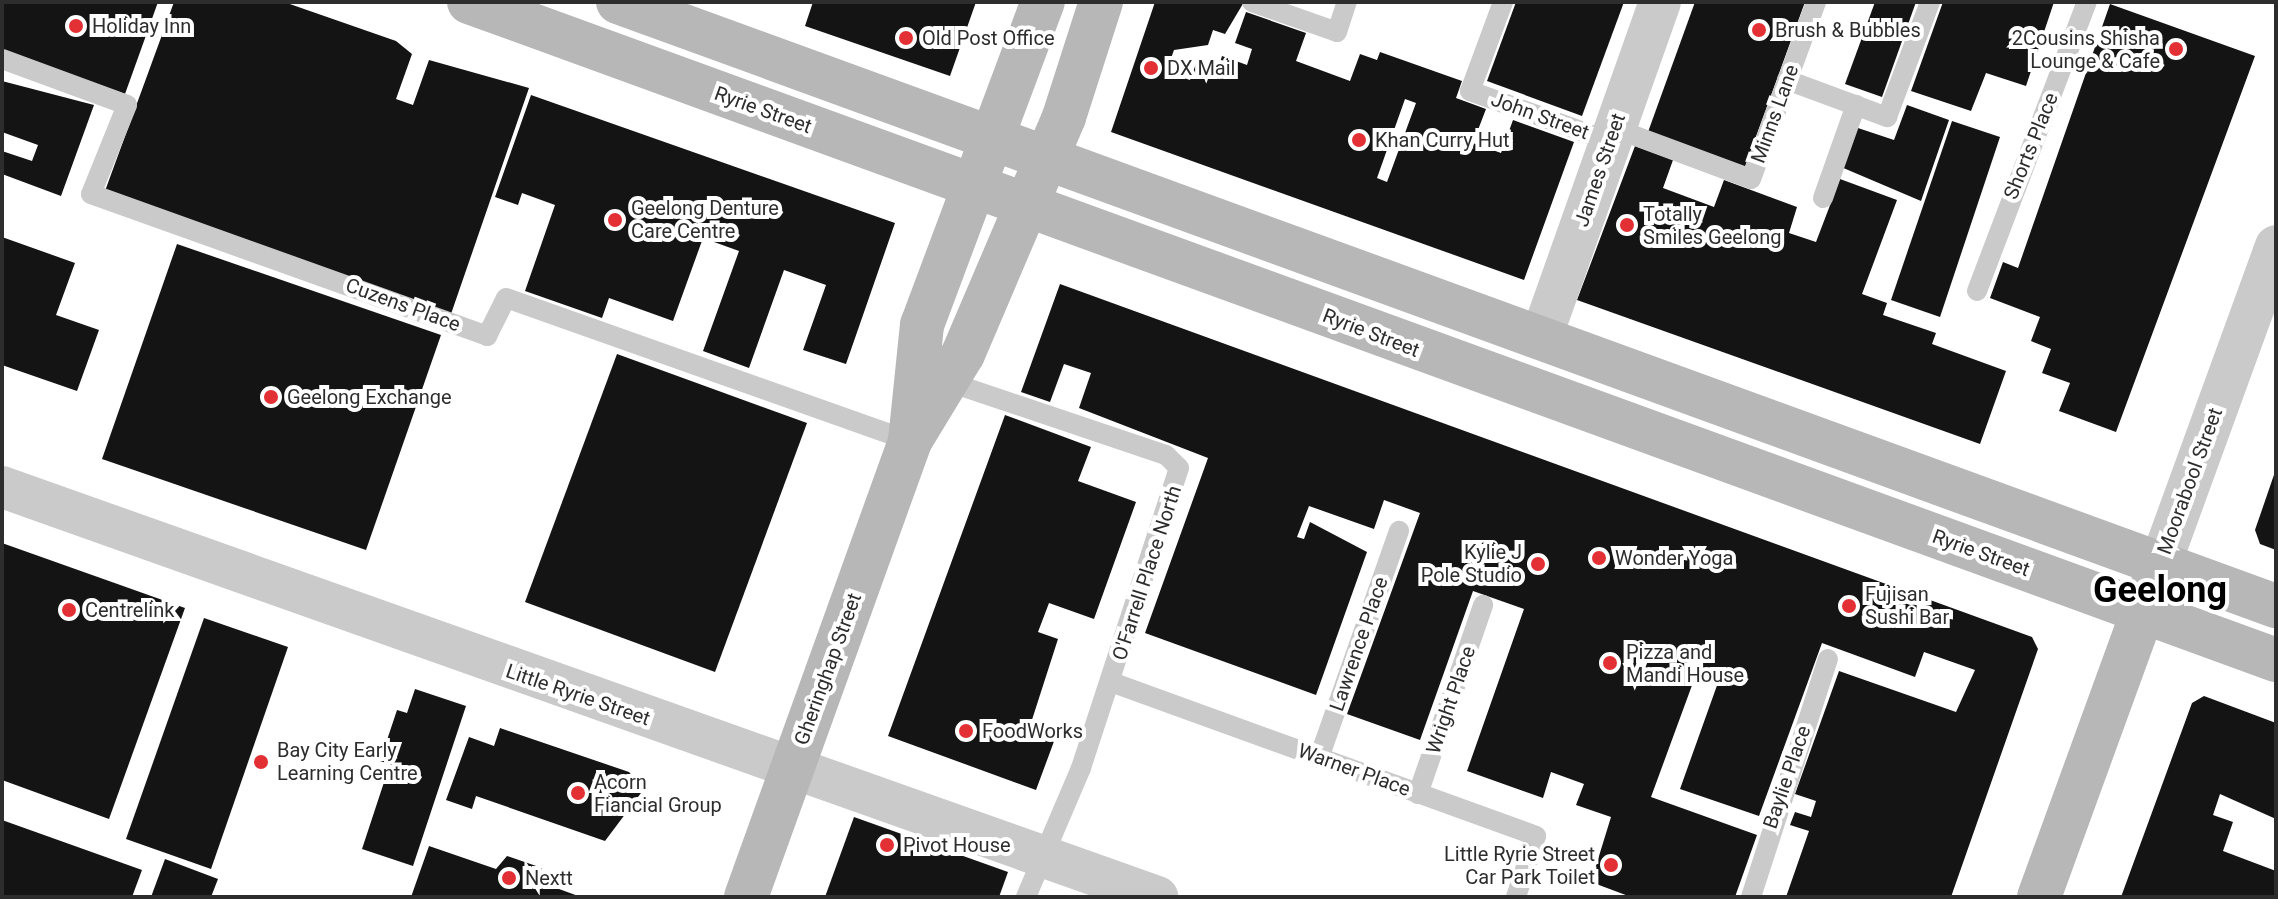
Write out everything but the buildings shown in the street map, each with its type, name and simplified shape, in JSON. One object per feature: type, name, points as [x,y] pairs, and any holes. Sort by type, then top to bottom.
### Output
[{"type":"main road","name":"Ryrie Street","points":[[469,2],[1503,383],[2276,660]]},
{"type":"main road","points":[[618,2],[670,11],[1045,160],[2276,606]]},
{"type":"main road","name":"Gheringhap Street","points":[[746,897],[910,441],[931,376],[973,186],[1043,2]]},
{"type":"main road","name":"Gheringhap Street","points":[[931,376],[1024,205],[1045,160],[1101,2]]},
{"type":"main road","name":"Moorabool Street","points":[[2039,897],[2161,562]]},
{"type":"street","name":"James Street","points":[[1503,383],[1532,335],[1612,135],[1660,2]]},
{"type":"street","name":"Moorabool Street","points":[[2161,562],[2276,246]]},
{"type":"street","name":"Little Ryrie Street","points":[[2,487],[591,701],[794,764],[1157,897]]},
{"type":"lane","points":[[1252,2],[1337,32],[1347,2]]},
{"type":"lane","name":"John Street","points":[[1503,2],[1470,91],[1612,135]]},
{"type":"lane","name":"Minns Lane","points":[[1612,135],[1751,179],[1816,2]]},
{"type":"lane","points":[[1787,80],[1887,117],[1930,2]]},
{"type":"lane","name":"Shorts Place","points":[[1977,291],[2087,2]]},
{"type":"lane","name":"Cuzens Place","points":[[2,59],[127,105],[91,194],[487,336],[506,298],[910,441]]},
{"type":"lane","points":[[1823,198],[1856,105]]},
{"type":"lane","name":"O'Farrell Place North","points":[[931,376],[1166,455],[1178,466],[1111,682],[1026,897]]},
{"type":"lane","name":"Lawrence Place","points":[[1319,758],[1399,531]]},
{"type":"lane","name":"Wright Place","points":[[1418,794],[1483,605]]},
{"type":"lane","name":"Baylie Place","points":[[1751,897],[1828,659]]},
{"type":"lane","name":"Warner Place","points":[[1111,682],[1536,836],[1516,897]]},
{"type":"place","name":"Holiday Inn","points":[[76,26]]},
{"type":"place","name":"Brush & Bubbles","points":[[1759,30]]},
{"type":"place","name":"Old Post Office","points":[[906,38]]},
{"type":"place","name":"2Cousins Shisha Lounge & Cafe","points":[[2176,49]]},
{"type":"place","name":"DX Mail","points":[[1151,68]]},
{"type":"place","name":"Khan Curry Hut","points":[[1359,140]]},
{"type":"place","name":"Geelong Denture Care Centre","points":[[615,220]]},
{"type":"place","name":"Totally Smiles Geelong","points":[[1627,225]]},
{"type":"place","name":"Geelong Exchange","points":[[271,397]]},
{"type":"place","name":"Wonder Yoga","points":[[1599,558]]},
{"type":"place","name":"Kylie J Pole Studio","points":[[1538,564]]},
{"type":"place","name":"Fujisan Sushi Bar","points":[[1849,606]]},
{"type":"place","name":"Centrelink","points":[[69,610]]},
{"type":"place","name":"Pizza and Mandi House","points":[[1610,663]]},
{"type":"place","name":"FoodWorks","points":[[966,731]]},
{"type":"place","name":"Bay City Early Learning Centre","points":[[261,762]]},
{"type":"place","name":"Acorn Fiancial Group","points":[[578,793]]},
{"type":"place","name":"Pivot House","points":[[887,845]]},
{"type":"place","name":"Little Ryrie Street Car Park Toilet","points":[[1611,865]]},
{"type":"place","name":"Nextt","points":[[509,878]]},
{"type":"district","name":"Geelong","points":[[2160,591]]}]
